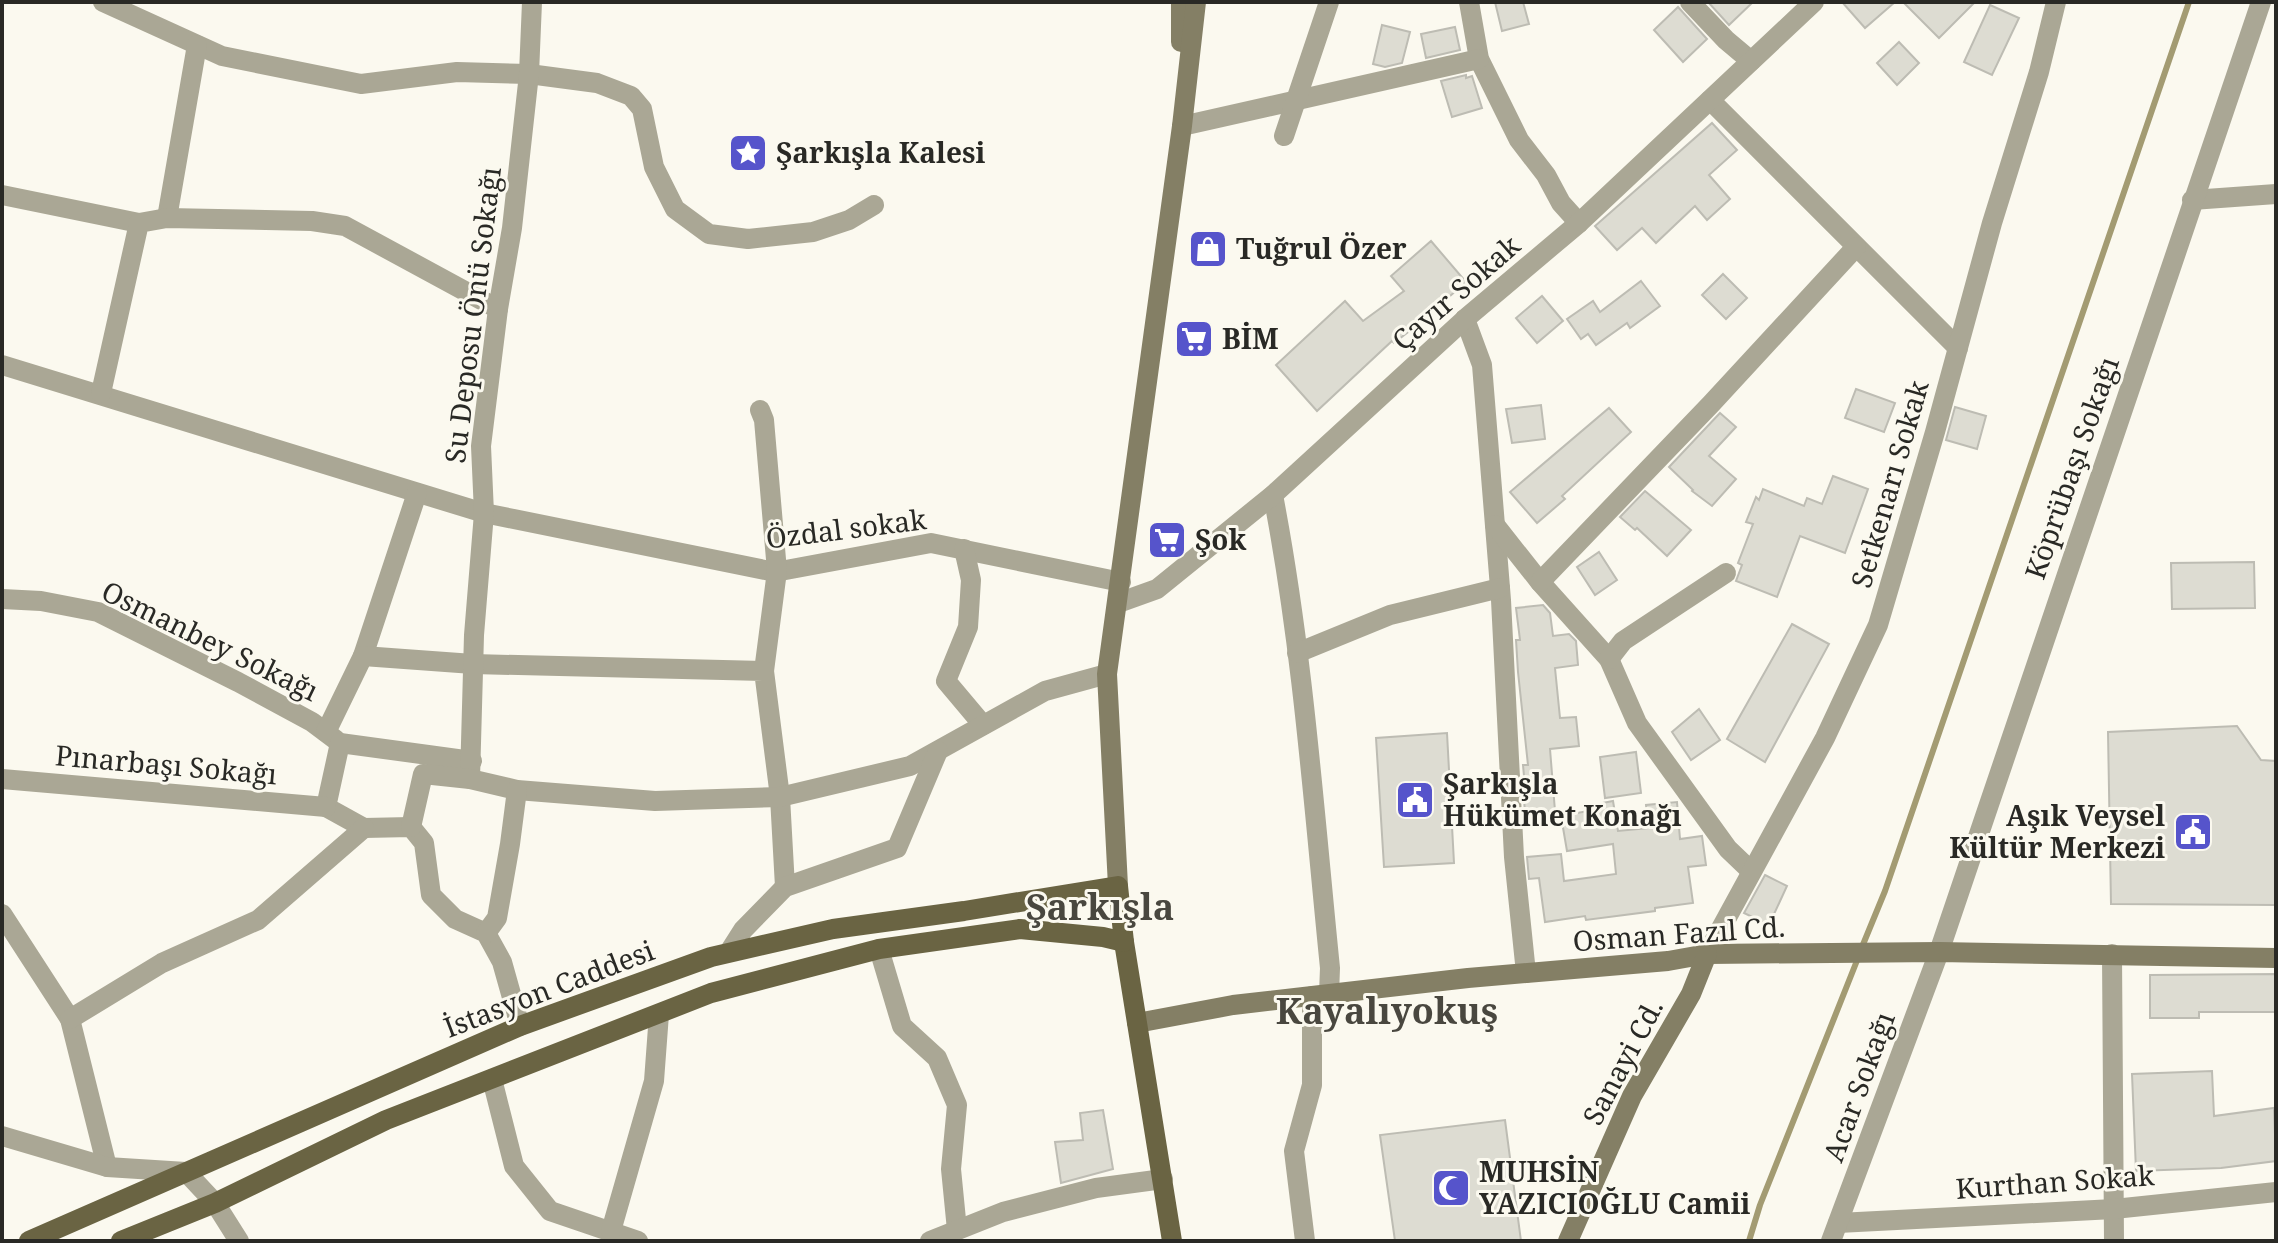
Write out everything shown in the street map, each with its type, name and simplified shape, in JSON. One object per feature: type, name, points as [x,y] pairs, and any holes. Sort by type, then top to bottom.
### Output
[{"type":"main road","points":[[1118,886],[1124,942],[1172,1241]]},
{"type":"main road","name":"İstasyon Caddesi","points":[[29,1241],[520,1026],[729,952],[833,929],[1118,886]]},
{"type":"main road","points":[[121,1241],[146,1236],[386,1120],[711,993],[879,949],[1020,929],[1124,942]]},
{"type":"street","points":[[103,2],[222,56],[361,84],[457,72],[529,74],[597,83],[631,96],[642,109],[654,167],[675,209],[709,234],[748,239],[813,232],[849,220],[874,205]]},
{"type":"street","name":"Su Deposu Önü Sokağı","points":[[471,770],[473,664],[484,513],[481,446],[498,309],[512,228],[529,74],[532,2]]},
{"type":"street","points":[[1181,2],[1182,126]]},
{"type":"street","points":[[1118,886],[1107,674],[1182,126],[1196,2]]},
{"type":"street","points":[[1284,136],[1329,2]]},
{"type":"street","points":[[1469,2],[1479,59],[1519,140],[1546,175],[1561,203],[1579,223]]},
{"type":"street","points":[[1690,2],[1751,61]]},
{"type":"street","name":"Çayır Sokak","points":[[1118,603],[1157,589],[1273,495],[1465,319],[1579,223],[1814,2]]},
{"type":"street","name":"Setkenarı Sokak","points":[[1707,954],[1825,738],[1878,625],[1992,223],[2039,72],[2056,2]]},
{"type":"street","name":"Köprübaşı Sokağı","points":[[1931,952],[2261,2]]},
{"type":"street","points":[[167,218],[197,45]]},
{"type":"street","points":[[1182,126],[1479,59]]},
{"type":"street","points":[[1710,100],[1958,348]]},
{"type":"street","points":[[2192,200],[2276,194]]},
{"type":"street","points":[[2,195],[139,223],[167,218],[312,221],[345,226],[498,309]]},
{"type":"street","points":[[101,393],[139,223]]},
{"type":"street","points":[[1540,582],[1856,247]]},
{"type":"street","points":[[1465,319],[1482,365],[1500,588],[1514,857],[1526,973]]},
{"type":"street","name":"Özdal sokak","points":[[2,365],[484,513],[777,571],[931,543],[1121,582]]},
{"type":"street","points":[[760,410],[764,420],[777,571],[764,671],[780,797],[785,887]]},
{"type":"street","points":[[411,827],[364,828],[326,807],[333,737],[417,493]]},
{"type":"street","points":[[1273,495],[1288,577],[1328,953],[1312,1085],[1294,1151],[1305,1241]]},
{"type":"street","points":[[1495,525],[1540,582],[1609,659],[1637,723],[1728,849],[1751,871]]},
{"type":"street","points":[[964,549],[971,580],[968,627],[946,681],[983,725]]},
{"type":"street","points":[[1609,659],[1623,641],[1726,573]]},
{"type":"street","points":[[1297,653],[1390,615],[1500,588]]},
{"type":"street","name":"Osmanbey Sokağı","points":[[2,599],[41,601],[98,612],[238,682],[312,722],[333,737]]},
{"type":"street","points":[[363,656],[473,664],[764,671]]},
{"type":"street","points":[[333,737],[471,770],[517,790],[655,801],[780,797],[910,766],[1045,691],[1107,674]]},
{"type":"street","points":[[729,952],[743,930],[785,887],[897,848],[938,751]]},
{"type":"street","points":[[411,827],[423,774],[471,770]]},
{"type":"street","name":"Pınarbaşı Sokağı","points":[[2,779],[326,807]]},
{"type":"street","points":[[486,933],[497,918],[517,790]]},
{"type":"street","points":[[411,827],[424,843],[431,895],[455,919],[486,933],[502,962],[520,1026]]},
{"type":"street","points":[[70,1019],[162,963],[258,920],[364,828]]},
{"type":"street","points":[[2,914],[70,1019],[107,1167]]},
{"type":"street","points":[[879,949],[902,1026],[937,1058],[957,1105],[951,1169],[957,1230]]},
{"type":"street","name":"Osman Fazıl Cd.","points":[[1137,1023],[1233,1005],[1668,961],[1707,954],[1931,952],[2276,958]]},
{"type":"street","name":"Acar Sokağı","points":[[1834,1232],[1931,952]]},
{"type":"street","name":"Sanayi Cd.","points":[[1568,1241],[1632,1096],[1691,994],[1707,954]]},
{"type":"street","points":[[2112,954],[2114,1241]]},
{"type":"street","points":[[611,1231],[654,1081],[659,1014]]},
{"type":"street","points":[[492,1079],[514,1166],[550,1211],[638,1241]]},
{"type":"street","points":[[2,1136],[107,1167],[186,1172],[215,1203],[239,1241]]},
{"type":"street","points":[[930,1241],[1003,1212],[1096,1188],[1163,1179]]},
{"type":"street","name":"Kurthan Sokak","points":[[1834,1232],[2276,1192]]},
{"type":"building","points":[[1495,2],[1523,2],[1529,24],[1502,31]]},
{"type":"building","points":[[1708,2],[1753,2],[1729,25]]},
{"type":"building","points":[[1842,2],[1895,2],[1865,28]]},
{"type":"building","points":[[1903,2],[1975,2],[1939,38]]},
{"type":"building","points":[[1990,5],[2019,18],[1992,75],[1964,62]]},
{"type":"building","points":[[1678,7],[1707,39],[1683,62],[1654,30]]},
{"type":"building","points":[[1382,25],[1410,32],[1402,63],[1385,67],[1373,64]]},
{"type":"building","points":[[1455,27],[1460,50],[1426,58],[1421,34]]},
{"type":"building","points":[[1899,42],[1919,63],[1897,85],[1877,63]]},
{"type":"building","points":[[1466,75],[1466,78],[1472,76],[1482,108],[1452,117],[1441,81]]},
{"type":"building","points":[[1712,123],[1737,150],[1709,175],[1730,199],[1707,220],[1695,206],[1656,243],[1642,228],[1617,250],[1595,226]]},
{"type":"building","points":[[1431,241],[1466,282],[1416,326],[1394,343],[1392,341],[1317,411],[1276,365],[1345,301],[1363,321],[1404,291],[1391,276]]},
{"type":"building","points":[[1723,274],[1747,298],[1726,319],[1702,295]]},
{"type":"building","points":[[1641,281],[1660,306],[1630,328],[1627,323],[1596,345],[1588,334],[1581,339],[1567,319],[1593,301],[1600,312]]},
{"type":"building","points":[[1542,296],[1563,321],[1537,343],[1516,318]]},
{"type":"building","points":[[1856,389],[1895,403],[1884,432],[1845,418]]},
{"type":"building","points":[[1541,405],[1545,439],[1512,443],[1506,409]]},
{"type":"building","points":[[1955,407],[1986,416],[1977,449],[1946,440]]},
{"type":"building","points":[[1609,408],[1631,432],[1537,523],[1510,492]]},
{"type":"building","points":[[1720,413],[1736,427],[1709,456],[1736,479],[1712,506],[1669,467]]},
{"type":"building","points":[[1833,476],[1868,489],[1845,553],[1800,536],[1777,597],[1736,581],[1742,565],[1738,563],[1753,524],[1746,522],[1756,497],[1759,500],[1763,489],[1804,506],[1807,498],[1822,504]]},
{"type":"building","points":[[1645,491],[1691,530],[1667,556],[1620,517]]},
{"type":"building","points":[[1599,552],[1617,580],[1595,595],[1577,567]]},
{"type":"building","points":[[2254,562],[2255,608],[2172,609],[2171,563]]},
{"type":"building","points":[[1543,605],[1550,613],[1553,636],[1569,634],[1576,641],[1578,665],[1555,668],[1560,718],[1576,717],[1579,746],[1550,749],[1555,811],[1525,814],[1523,765],[1528,765],[1518,672],[1516,640],[1520,640],[1516,608]]},
{"type":"building","points":[[1792,624],[1829,644],[1765,762],[1727,739]]},
{"type":"building","points":[[1699,709],[1720,740],[1691,760],[1672,732]]},
{"type":"building","name":"Aşık Veysel Kültür Merkezi","points":[[2237,726],[2261,760],[2276,761],[2276,905],[2111,904],[2108,732]]},
{"type":"building","name":"Şarkışla Hükümet Konağı","points":[[1447,733],[1454,863],[1384,867],[1376,738]]},
{"type":"building","points":[[1636,752],[1641,793],[1605,798],[1600,757]]},
{"type":"building","points":[[1613,801],[1618,831],[1648,828],[1646,805],[1677,802],[1680,839],[1702,836],[1706,865],[1688,867],[1693,903],[1586,920],[1585,916],[1545,922],[1539,878],[1529,879],[1527,857],[1561,854],[1564,881],[1616,874],[1613,844],[1567,851],[1561,816],[1588,811],[1587,806]]},
{"type":"building","points":[[1765,875],[1787,886],[1769,925],[1744,913]]},
{"type":"building","points":[[2276,974],[2276,1012],[2199,1012],[2199,1018],[2150,1018],[2150,975]]},
{"type":"building","points":[[2212,1071],[2214,1116],[2274,1108],[2276,1161],[2221,1168],[2136,1171],[2132,1074]]},
{"type":"building","points":[[1103,1110],[1113,1169],[1061,1183],[1055,1142],[1083,1140],[1080,1113]]},
{"type":"building","name":"MUHSİN YAZICIOĞLU Camii","points":[[1505,1120],[1521,1241],[1395,1241],[1380,1135]]},
{"type":"waterway","points":[[1862,947],[1885,891],[2189,2]]},
{"type":"waterway","points":[[1749,1241],[1760,1205],[1858,958]]},
{"type":"place","name":"Şarkışla Kalesi","points":[[748,153]]},
{"type":"place","name":"Tuğrul Özer","points":[[1208,249]]},
{"type":"place","name":"BİM","points":[[1194,339]]},
{"type":"place","name":"Şok","points":[[1167,540]]},
{"type":"place","name":"Şarkışla Hükümet Konağı","points":[[1415,800]]},
{"type":"place","name":"Aşık Veysel Kültür Merkezi","points":[[2193,832]]},
{"type":"place","name":"MUHSİN YAZICIOĞLU Camii","points":[[1451,1188]]},
{"type":"district","name":"Şarkışla","points":[[1100,907]]},
{"type":"district","name":"Kayalıyokuş","points":[[1387,1011]]}]
